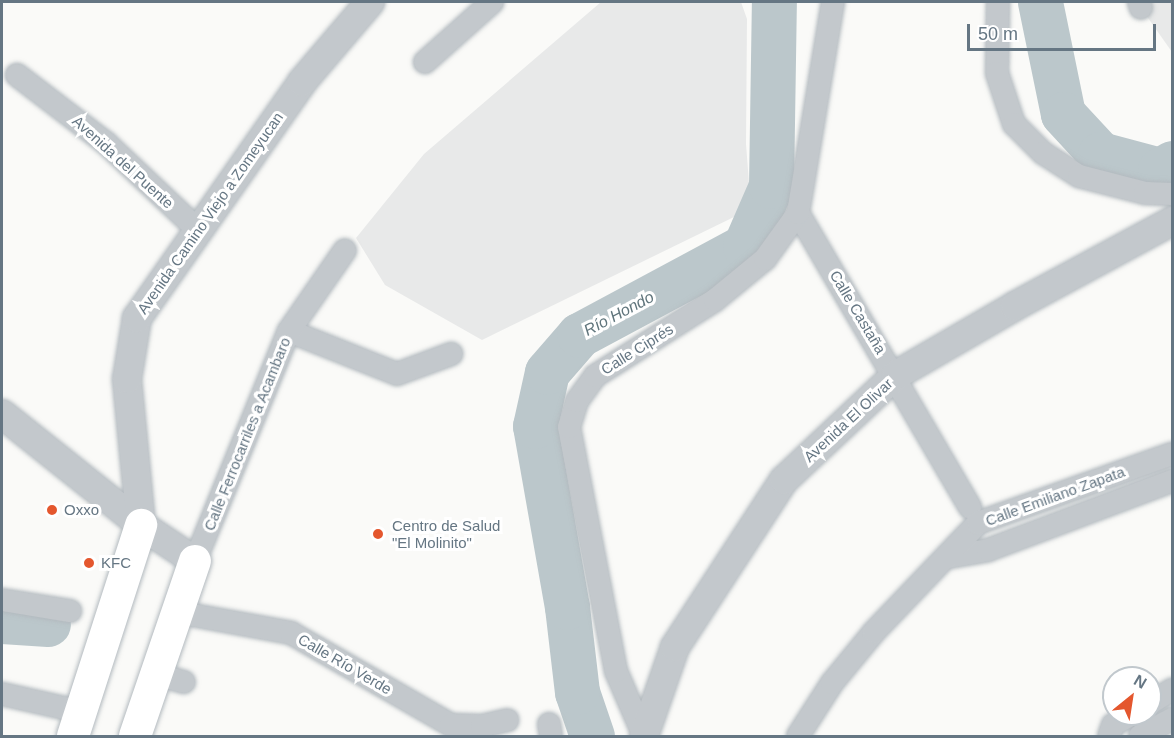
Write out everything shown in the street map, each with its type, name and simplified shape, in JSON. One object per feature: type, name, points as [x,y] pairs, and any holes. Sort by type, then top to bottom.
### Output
[{"type":"main road","points":[[78,724],[141,525]]},
{"type":"main road","points":[[135,736],[170,678],[177,612],[195,561]]},
{"type":"street","name":"Avenida Camino Viejo a Zomeyucan","points":[[141,525],[127,379],[137,318],[302,82],[370,2]]},
{"type":"street","points":[[425,62],[492,2]]},
{"type":"street","name":"Calle Ciprés","points":[[644,736],[616,671],[569,428],[577,401],[595,376],[715,300],[765,258],[798,213],[832,2]]},
{"type":"street","points":[[998,2],[997,73],[1014,123],[1043,153],[1079,176],[1145,193],[1173,194]]},
{"type":"street","name":"Avenida del Puente","points":[[16,75],[106,143],[198,230]]},
{"type":"street","name":"Calle Castaña","points":[[798,213],[896,375],[970,507]]},
{"type":"street","name":"Avenida El Olivar","points":[[644,736],[675,647],[784,480],[896,375],[1015,306],[1173,222]]},
{"type":"street","name":"Calle Ferrocarriles a Acambaro","points":[[195,561],[289,331],[345,250]]},
{"type":"street","points":[[289,331],[398,375],[451,354]]},
{"type":"street","points":[[5,425],[141,525],[195,561]]},
{"type":"street","name":"Calle Emiliano Zapata","points":[[798,736],[832,683],[874,632],[978,524],[1173,454]]},
{"type":"street","name":"Calle Emiliano Zapata","points":[[949,556],[988,550],[1173,481]]},
{"type":"street","points":[[2,600],[70,610]]},
{"type":"street","name":"Calle Río Verde","points":[[177,612],[291,633],[451,725],[482,726],[507,720]]},
{"type":"street","points":[[2,694],[78,724]]},
{"type":"street","points":[[1140,736],[1173,719]]},
{"type":"shaded area","points":[[601,2],[741,2],[747,19],[746,144],[749,183],[736,216],[482,340],[385,285],[356,238],[424,154]]},
{"type":"shaded area","points":[[1140,2],[1172,2],[1172,52],[1141,8]]},
{"type":"waterway","name":"Río Hondo","points":[[592,736],[577,692],[567,607],[535,426],[547,372],[579,335],[745,246],[771,186],[774,2]]},
{"type":"waterway","name":"Río Hondo","points":[[1040,2],[1063,114],[1100,154],[1160,170],[1172,163]]},
{"type":"waterway","points":[[2,621],[48,624]]},
{"type":"place","name":"Oxxo","points":[[52,510]]},
{"type":"place","name":"Centro de Salud \"El Molinito\"","points":[[378,534]]},
{"type":"place","name":"KFC","points":[[89,563]]}]
